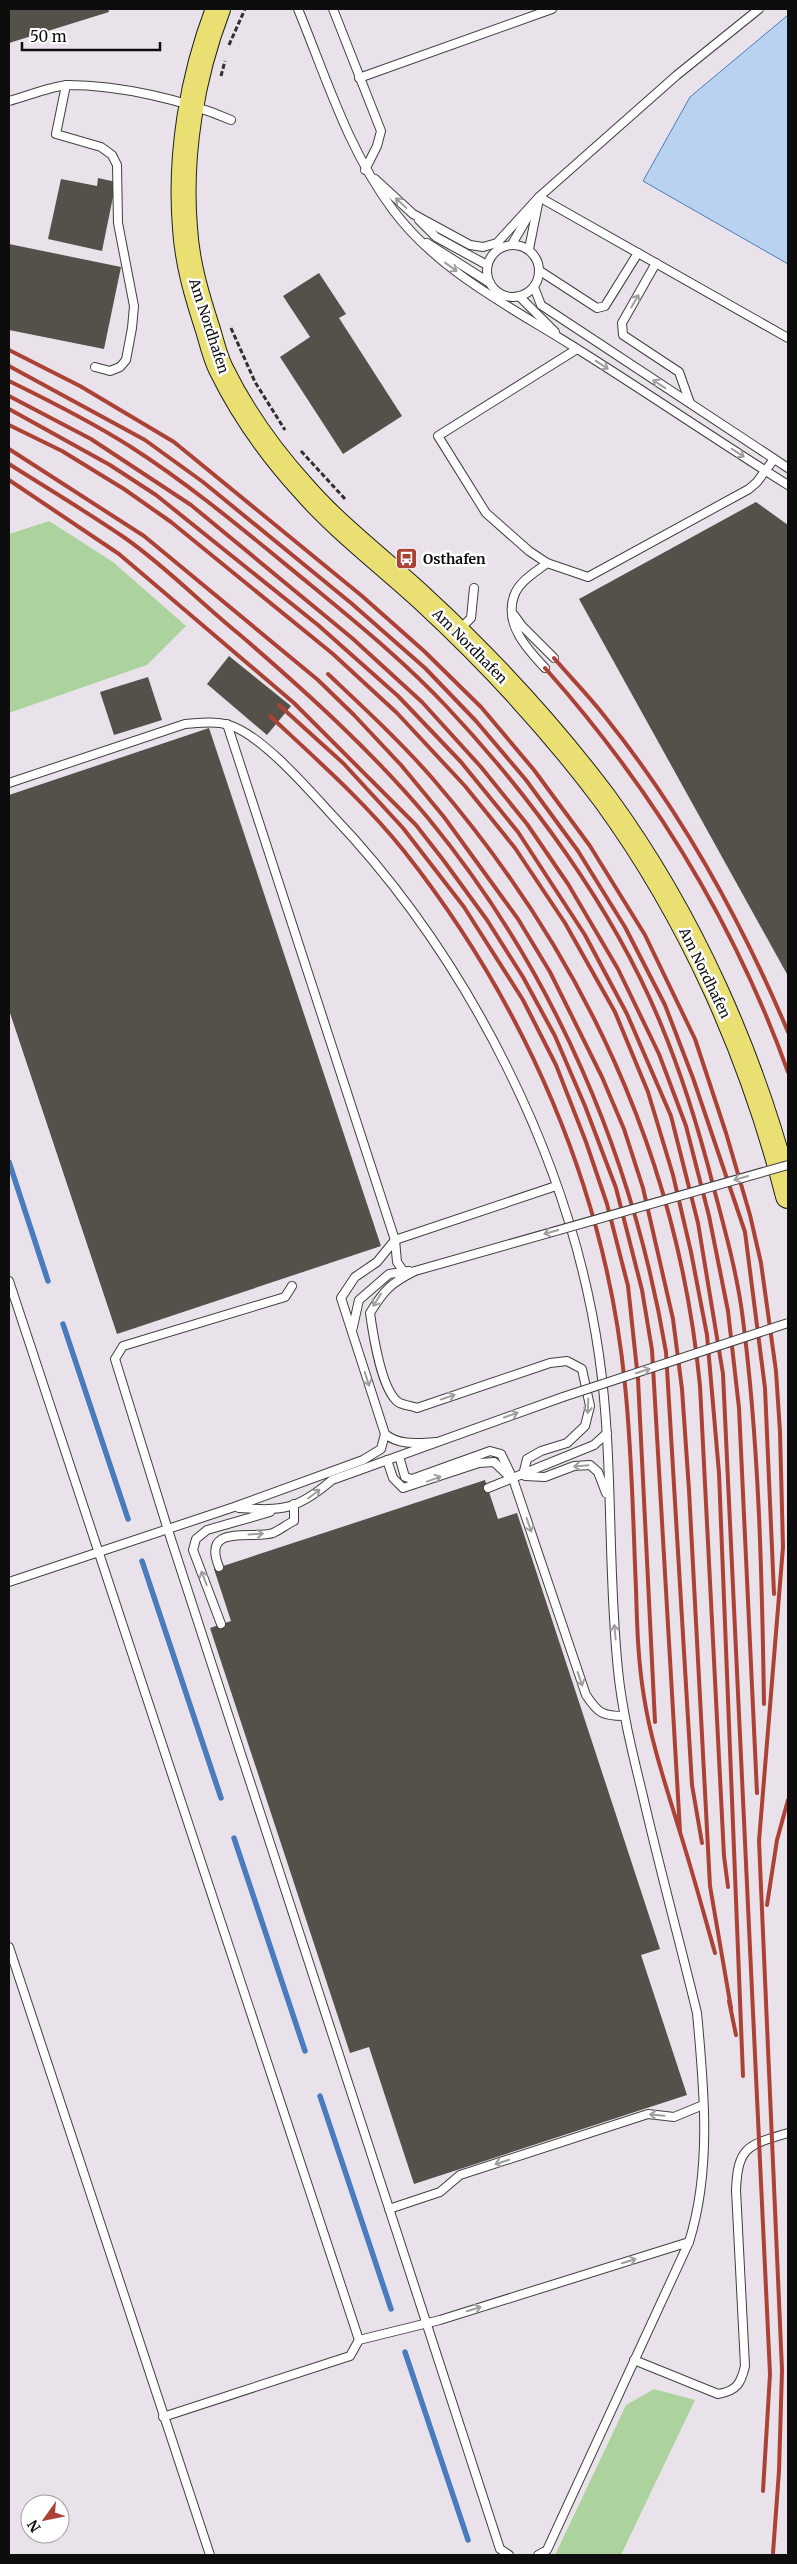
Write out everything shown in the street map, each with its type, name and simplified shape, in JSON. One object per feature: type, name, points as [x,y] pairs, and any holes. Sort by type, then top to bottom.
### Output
[{"type":"main road","name":"Am Nordhafen","points":[[218,9],[203,53],[191,106],[185,163],[184,228],[194,288],[220,368],[258,431],[305,491],[456,632],[523,699],[605,799],[664,890],[709,977],[750,1068],[777,1152],[788,1196]]},
{"type":"lane","points":[[298,9],[365,170],[394,211],[437,257],[515,312],[577,348],[788,485]]},
{"type":"lane","points":[[333,9],[381,132],[377,146],[365,170]]},
{"type":"lane","points":[[359,78],[552,9]]},
{"type":"lane","points":[[413,214],[470,245],[483,247],[497,243],[539,197],[677,75],[759,9]]},
{"type":"lane","points":[[66,85],[56,134],[101,147],[112,155],[117,165],[118,223],[134,306],[126,360],[120,367],[110,370],[95,367]]},
{"type":"lane","points":[[9,101],[66,85],[125,91],[191,106],[231,120]]},
{"type":"lane","points":[[365,170],[436,238],[487,265]]},
{"type":"lane","points":[[512,244],[539,197]]},
{"type":"lane","points":[[528,249],[539,197]]},
{"type":"lane","points":[[539,197],[788,338]]},
{"type":"lane","points":[[415,235],[490,283],[502,295],[519,296],[534,287],[540,271],[539,263],[528,249],[512,244],[496,250],[487,265],[490,283]]},
{"type":"lane","points":[[540,271],[597,308],[605,306],[638,253]]},
{"type":"lane","points":[[656,264],[622,323],[624,334],[679,372],[690,403]]},
{"type":"lane","points":[[534,287],[541,305],[788,468]]},
{"type":"lane","points":[[519,296],[563,340]]},
{"type":"lane","points":[[577,348],[438,436],[486,514],[529,551],[547,563],[588,577],[749,489],[766,471],[774,459]]},
{"type":"lane","points":[[544,668],[516,632],[512,611],[514,595],[524,581],[547,563]]},
{"type":"lane","points":[[456,632],[471,618],[474,588]]},
{"type":"lane","points":[[512,611],[522,626],[554,658]]},
{"type":"lane","points":[[9,783],[185,724],[211,722],[227,724],[247,732],[308,789],[343,826],[416,914],[464,989],[508,1066],[544,1152],[579,1254],[599,1354],[607,1433],[612,1591],[624,1716],[697,2013],[704,2131],[699,2199],[689,2242],[546,2552],[538,2555]]},
{"type":"lane","points":[[227,724],[395,1240],[397,1262],[404,1272]]},
{"type":"lane","points":[[352,1333],[359,1300],[389,1274],[415,1270],[788,1165]]},
{"type":"lane","points":[[9,1582],[234,1508],[362,1460],[381,1449],[385,1434],[341,1298],[355,1277],[377,1262],[395,1240],[556,1186]]},
{"type":"lane","points":[[415,1270],[393,1282],[383,1291],[370,1312],[375,1347],[389,1390],[399,1403],[417,1408],[550,1363],[567,1361],[582,1368],[590,1406],[585,1426],[567,1443],[541,1450],[527,1459],[523,1475]]},
{"type":"lane","points":[[9,1281],[96,1552],[359,2340]]},
{"type":"lane","points":[[292,1286],[284,1297],[123,1346],[115,1360],[168,1530],[500,2549],[508,2555]]},
{"type":"lane","points":[[221,1624],[193,1550],[196,1539],[207,1530],[310,1498],[332,1480],[464,1431],[788,1323]]},
{"type":"lane","points":[[488,1488],[594,1446],[607,1433]]},
{"type":"lane","points":[[385,1434],[393,1440],[410,1443],[436,1442]]},
{"type":"lane","points":[[399,1456],[405,1477],[412,1479],[490,1451],[501,1454],[513,1479],[586,1695],[596,1711],[609,1716],[624,1716]]},
{"type":"lane","points":[[387,1460],[393,1478],[403,1488],[479,1463],[494,1462],[513,1479]]},
{"type":"lane","points":[[523,1475],[546,1478],[574,1466],[590,1465],[598,1472],[608,1499]]},
{"type":"lane","points":[[219,1567],[214,1556],[218,1543],[232,1534],[273,1533],[294,1521],[294,1504]]},
{"type":"lane","points":[[234,1508],[276,1510]]},
{"type":"lane","points":[[9,1947],[210,2555]]},
{"type":"lane","points":[[390,2209],[440,2192],[460,2176],[469,2172],[648,2114],[674,2117],[703,2105]]},
{"type":"lane","points":[[634,2360],[718,2394],[730,2392],[741,2383],[745,2366],[736,2190],[738,2165],[747,2150],[760,2142],[788,2133]]},
{"type":"lane","points":[[163,2417],[350,2356],[359,2340],[427,2324],[689,2242]]},
{"type":"path","points":[[220,81],[229,46],[245,9]]},
{"type":"path","points":[[228,322],[255,382],[285,431]]},
{"type":"path","points":[[297,446],[348,503]]},
{"type":"shaded area","points":[[9,9],[788,9],[788,15],[690,97],[643,181],[788,264],[788,2555],[621,2555],[694,2401],[655,2389],[626,2405],[555,2555],[9,2555],[9,713],[147,665],[49,521],[9,534]]},
{"type":"green space","points":[[49,521],[113,562],[186,626],[147,665],[9,713],[9,534]]},
{"type":"green space","points":[[654,2389],[695,2400],[621,2555],[555,2555],[626,2405]]},
{"type":"water","points":[[788,15],[788,264],[643,181],[690,97]]},
{"type":"building","points":[[9,9],[108,9],[109,12],[9,43]]},
{"type":"building","points":[[98,178],[116,182],[102,251],[48,239],[61,179],[97,186]]},
{"type":"building","points":[[9,244],[121,267],[104,349],[9,330]]},
{"type":"building","points":[[319,273],[346,314],[339,318],[402,416],[343,454],[280,357],[310,337],[283,296]]},
{"type":"building","points":[[756,502],[788,525],[788,976],[579,599]]},
{"type":"building","points":[[229,656],[291,706],[267,735],[207,684]]},
{"type":"building","points":[[148,677],[162,720],[114,735],[100,692]]},
{"type":"building","points":[[209,728],[381,1246],[117,1334],[9,1010],[9,795]]},
{"type":"building","points":[[485,1480],[498,1519],[517,1513],[660,1949],[641,1955],[687,2095],[414,2184],[369,2047],[350,2053],[210,1628],[231,1621],[214,1569]]},
{"type":"waterway","points":[[9,1162],[48,1281]]},
{"type":"waterway","points":[[63,1324],[128,1519]]},
{"type":"waterway","points":[[142,1561],[221,1798]]},
{"type":"waterway","points":[[234,1838],[305,2051]]},
{"type":"waterway","points":[[320,2096],[391,2309]]},
{"type":"waterway","points":[[405,2352],[468,2540]]},
{"type":"railway","points":[[9,350],[80,386],[174,442],[362,596],[424,651],[481,707],[534,770],[590,846],[645,935],[695,1039],[726,1133],[750,1215],[761,1263],[776,1371],[780,1432],[783,1547],[759,1841],[782,2370],[779,2471],[773,2553]]},
{"type":"railway","points":[[9,366],[145,440],[203,482],[351,603],[425,668],[476,721],[526,780],[578,851],[625,927],[665,1005],[693,1078],[745,1232],[765,1388],[774,1594]]},
{"type":"railway","points":[[9,381],[101,429],[178,479],[268,550],[398,659],[446,706],[508,777],[567,855],[619,937],[641,979],[660,1022],[683,1082],[708,1164],[736,1280],[748,1361],[756,1458],[761,1557],[764,1704]]},
{"type":"railway","points":[[9,396],[91,439],[191,505],[352,638],[422,702],[481,767],[527,824],[568,884],[618,969],[659,1054],[686,1126],[709,1216],[728,1311],[739,1408],[757,1793]]},
{"type":"railway","points":[[9,409],[110,465],[156,495],[318,625],[398,696],[461,762],[518,832],[585,935],[627,1014],[671,1116],[698,1223],[723,1374],[770,2374],[763,2491]]},
{"type":"railway","points":[[9,425],[62,451],[124,489],[171,522],[333,654],[397,713],[465,786],[515,848],[565,923],[615,1012],[648,1092],[673,1175],[691,1252],[707,1335],[719,1473],[743,2076]]},
{"type":"railway","points":[[9,449],[144,536],[318,680],[354,715],[401,765],[444,817],[518,919],[550,972],[602,1077],[624,1129],[643,1188],[673,1319],[682,1389],[689,1490],[710,1886],[731,2008]]},
{"type":"railway","points":[[9,464],[111,528],[154,560],[288,677],[361,745],[407,793],[473,877],[514,939],[550,1003],[582,1069],[609,1138],[633,1208],[651,1279],[666,1352],[692,1785],[702,1843]]},
{"type":"railway","points":[[9,480],[119,554],[294,703],[416,825],[487,920],[523,977],[555,1036],[585,1106],[616,1188],[642,1290],[652,1350],[680,1831]]},
{"type":"railway","points":[[554,658],[600,710],[634,754],[685,830],[730,908],[788,1032]]},
{"type":"railway","points":[[545,668],[584,713],[620,760],[686,858],[742,962],[788,1072]]},
{"type":"railway","points":[[328,674],[369,712],[421,765],[487,846],[535,915],[578,987],[614,1062],[645,1139],[670,1219],[688,1301],[700,1386],[724,1856],[728,1887]]},
{"type":"railway","points":[[279,705],[343,763],[403,828],[464,907],[523,1000],[556,1065],[586,1142],[607,1204],[628,1286],[638,1379],[655,1722]]},
{"type":"railway","points":[[270,716],[340,781],[373,815],[404,851],[447,910],[487,972],[522,1036],[553,1102],[579,1171],[599,1241],[615,1312],[625,1385],[631,1461],[638,1643],[644,1697],[659,1764],[715,1953]]},
{"type":"railway","points":[[767,1905],[777,1840],[788,1800]]},
{"type":"railway","points":[[729,2001],[736,2035]]},
{"type":"place","name":"Osthafen","points":[[407,559]]}]
